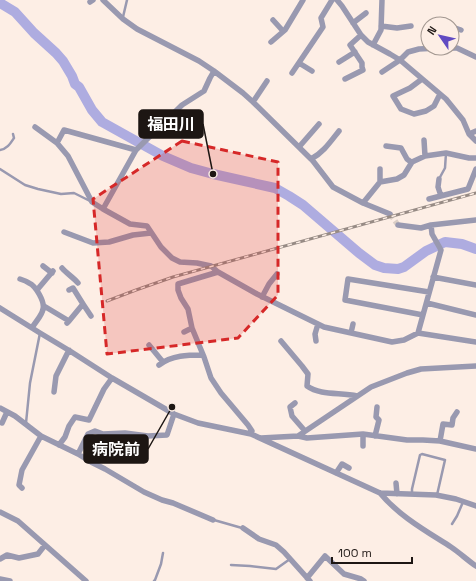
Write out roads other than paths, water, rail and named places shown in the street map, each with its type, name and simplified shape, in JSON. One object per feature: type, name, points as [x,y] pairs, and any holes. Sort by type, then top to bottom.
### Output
[{"type":"street","points":[[103,0],[122,19],[137,29],[198,61],[243,93],[311,159],[333,187],[363,203],[390,214]]},
{"type":"street","points":[[271,42],[285,30],[303,0]]},
{"type":"street","points":[[292,73],[323,27],[321,18],[332,0]]},
{"type":"street","points":[[337,0],[368,42],[400,60],[446,99],[463,120],[469,134],[476,141]]},
{"type":"street","points":[[373,45],[381,30],[382,0]]},
{"type":"street","points":[[353,23],[366,13]]},
{"type":"street","points":[[273,20],[283,31]]},
{"type":"street","points":[[381,26],[397,28],[411,26]]},
{"type":"street","points":[[345,79],[363,70],[362,63],[350,45],[361,34]]},
{"type":"street","points":[[382,72],[400,60],[408,52],[420,49]]},
{"type":"street","points":[[460,49],[476,57]]},
{"type":"street","points":[[339,62],[355,52]]},
{"type":"street","points":[[298,63],[312,71]]},
{"type":"street","points":[[103,209],[136,150],[182,105],[204,91],[214,71]]},
{"type":"street","points":[[422,79],[410,88],[393,96],[401,108],[414,114],[426,111],[434,106],[440,94]]},
{"type":"street","points":[[253,102],[267,81]]},
{"type":"street","points":[[299,147],[319,124]]},
{"type":"street","points":[[35,127],[57,142],[68,156],[92,202],[130,224],[146,226],[161,247],[172,258],[180,262],[211,266],[218,272],[262,297],[324,327],[392,342],[404,340],[418,333],[476,342]]},
{"type":"street","points":[[57,142],[64,130],[136,150]]},
{"type":"street","points":[[311,159],[318,155],[339,131]]},
{"type":"street","points":[[469,134],[476,131]]},
{"type":"street","points":[[424,140],[425,156]]},
{"type":"street","points":[[386,146],[401,148],[407,159],[411,162]]},
{"type":"street","points":[[380,182],[397,179],[404,175],[411,162],[425,156],[446,153],[476,158]]},
{"type":"street","points":[[363,203],[380,182],[380,169]]},
{"type":"street","points":[[429,199],[468,190],[476,169]]},
{"type":"street","points":[[439,179],[438,187],[441,196]]},
{"type":"street","points":[[398,225],[421,228],[431,225],[476,220]]},
{"type":"street","points":[[418,333],[441,250],[432,234],[431,225]]},
{"type":"street","points":[[64,232],[93,243],[109,242],[133,235],[151,233]]},
{"type":"street","points":[[37,290],[52,272],[43,266]]},
{"type":"street","points":[[62,268],[79,282],[71,289],[91,316]]},
{"type":"street","points":[[218,272],[178,284],[178,290],[188,309],[192,328],[211,378],[248,425],[252,431],[251,434]]},
{"type":"street","points":[[262,297],[269,284],[277,274]]},
{"type":"street","points":[[433,277],[476,285]]},
{"type":"street","points":[[20,279],[30,283],[37,290],[44,306],[43,312],[32,328]]},
{"type":"street","points":[[423,315],[345,300],[348,279],[430,292]]},
{"type":"street","points":[[426,303],[476,315]]},
{"type":"street","points":[[44,306],[68,322],[83,304]]},
{"type":"street","points":[[0,308],[112,378],[174,414],[198,423],[251,434],[380,493],[437,495],[476,506]]},
{"type":"street","points":[[316,341],[315,334],[318,324]]},
{"type":"street","points":[[351,333],[353,324]]},
{"type":"street","points":[[184,332],[192,328]]},
{"type":"street","points":[[281,341],[308,374],[307,386],[314,390],[357,396]]},
{"type":"street","points":[[149,345],[161,363],[174,358],[190,355],[203,355]]},
{"type":"street","points":[[54,392],[56,376],[69,350]]},
{"type":"street","points":[[174,358],[178,363]]},
{"type":"street","points":[[298,436],[371,387],[421,369],[476,366]]},
{"type":"street","points":[[59,445],[65,437],[69,426],[75,417],[89,420],[104,389],[112,378]]},
{"type":"street","points":[[285,403],[293,404],[290,407],[292,416],[305,431]]},
{"type":"street","points":[[374,436],[379,420],[376,418],[377,407]]},
{"type":"street","points":[[0,408],[15,416],[41,436],[78,454],[144,492],[213,520]]},
{"type":"street","points":[[2,423],[7,412]]},
{"type":"street","points":[[440,441],[443,424],[452,425],[453,418],[457,412]]},
{"type":"street","points":[[78,454],[88,434],[95,431],[103,434],[125,433],[148,436],[167,436],[174,414]]},
{"type":"street","points":[[260,438],[298,436],[307,438],[363,434],[407,440],[440,441],[476,449]]},
{"type":"street","points":[[363,434],[363,446]]},
{"type":"street","points":[[22,488],[19,485],[22,470],[28,462],[32,450],[41,436]]},
{"type":"street","points":[[336,473],[342,464],[349,468]]},
{"type":"street","points":[[396,483],[397,494]]},
{"type":"street","points":[[380,493],[414,524],[452,548],[476,566]]},
{"type":"street","points":[[0,512],[18,521],[86,581]]},
{"type":"street","points":[[242,528],[259,539],[276,545],[308,580],[325,556],[344,574],[364,581]]},
{"type":"street","points":[[0,559],[7,555],[19,558],[38,554],[44,545]]},
{"type":"street","points":[[0,578],[10,581]]},
{"type":"lane","points":[[122,19],[127,0]]},
{"type":"lane","points":[[0,150],[6,149],[14,138],[13,134]]},
{"type":"lane","points":[[439,179],[445,168],[446,153]]},
{"type":"lane","points":[[0,169],[25,185],[38,190],[61,194],[74,194],[92,202]]},
{"type":"lane","points":[[26,424],[30,383],[40,333]]},
{"type":"lane","points":[[412,494],[420,455],[422,454],[445,460],[437,495]]},
{"type":"lane","points":[[452,524],[463,502]]},
{"type":"lane","points":[[213,520],[242,528]]},
{"type":"lane","points":[[154,581],[161,564],[163,553]]},
{"type":"lane","points":[[231,565],[276,569],[290,559]]},
{"type":"waterway","points":[[0,3],[15,12],[63,61],[75,84],[79,87],[92,110],[102,122],[163,156],[191,168],[275,188],[303,205],[375,265],[384,268],[398,269],[404,267],[426,251],[445,242],[462,244],[476,249]]},
{"type":"tunnel","points":[[390,214],[398,225]]},
{"type":"railway","points":[[107,301],[173,277],[476,193]]},
{"type":"place","name":"福田川","points":[[213,174]]},
{"type":"place","name":"病院前","points":[[172,407]]}]
